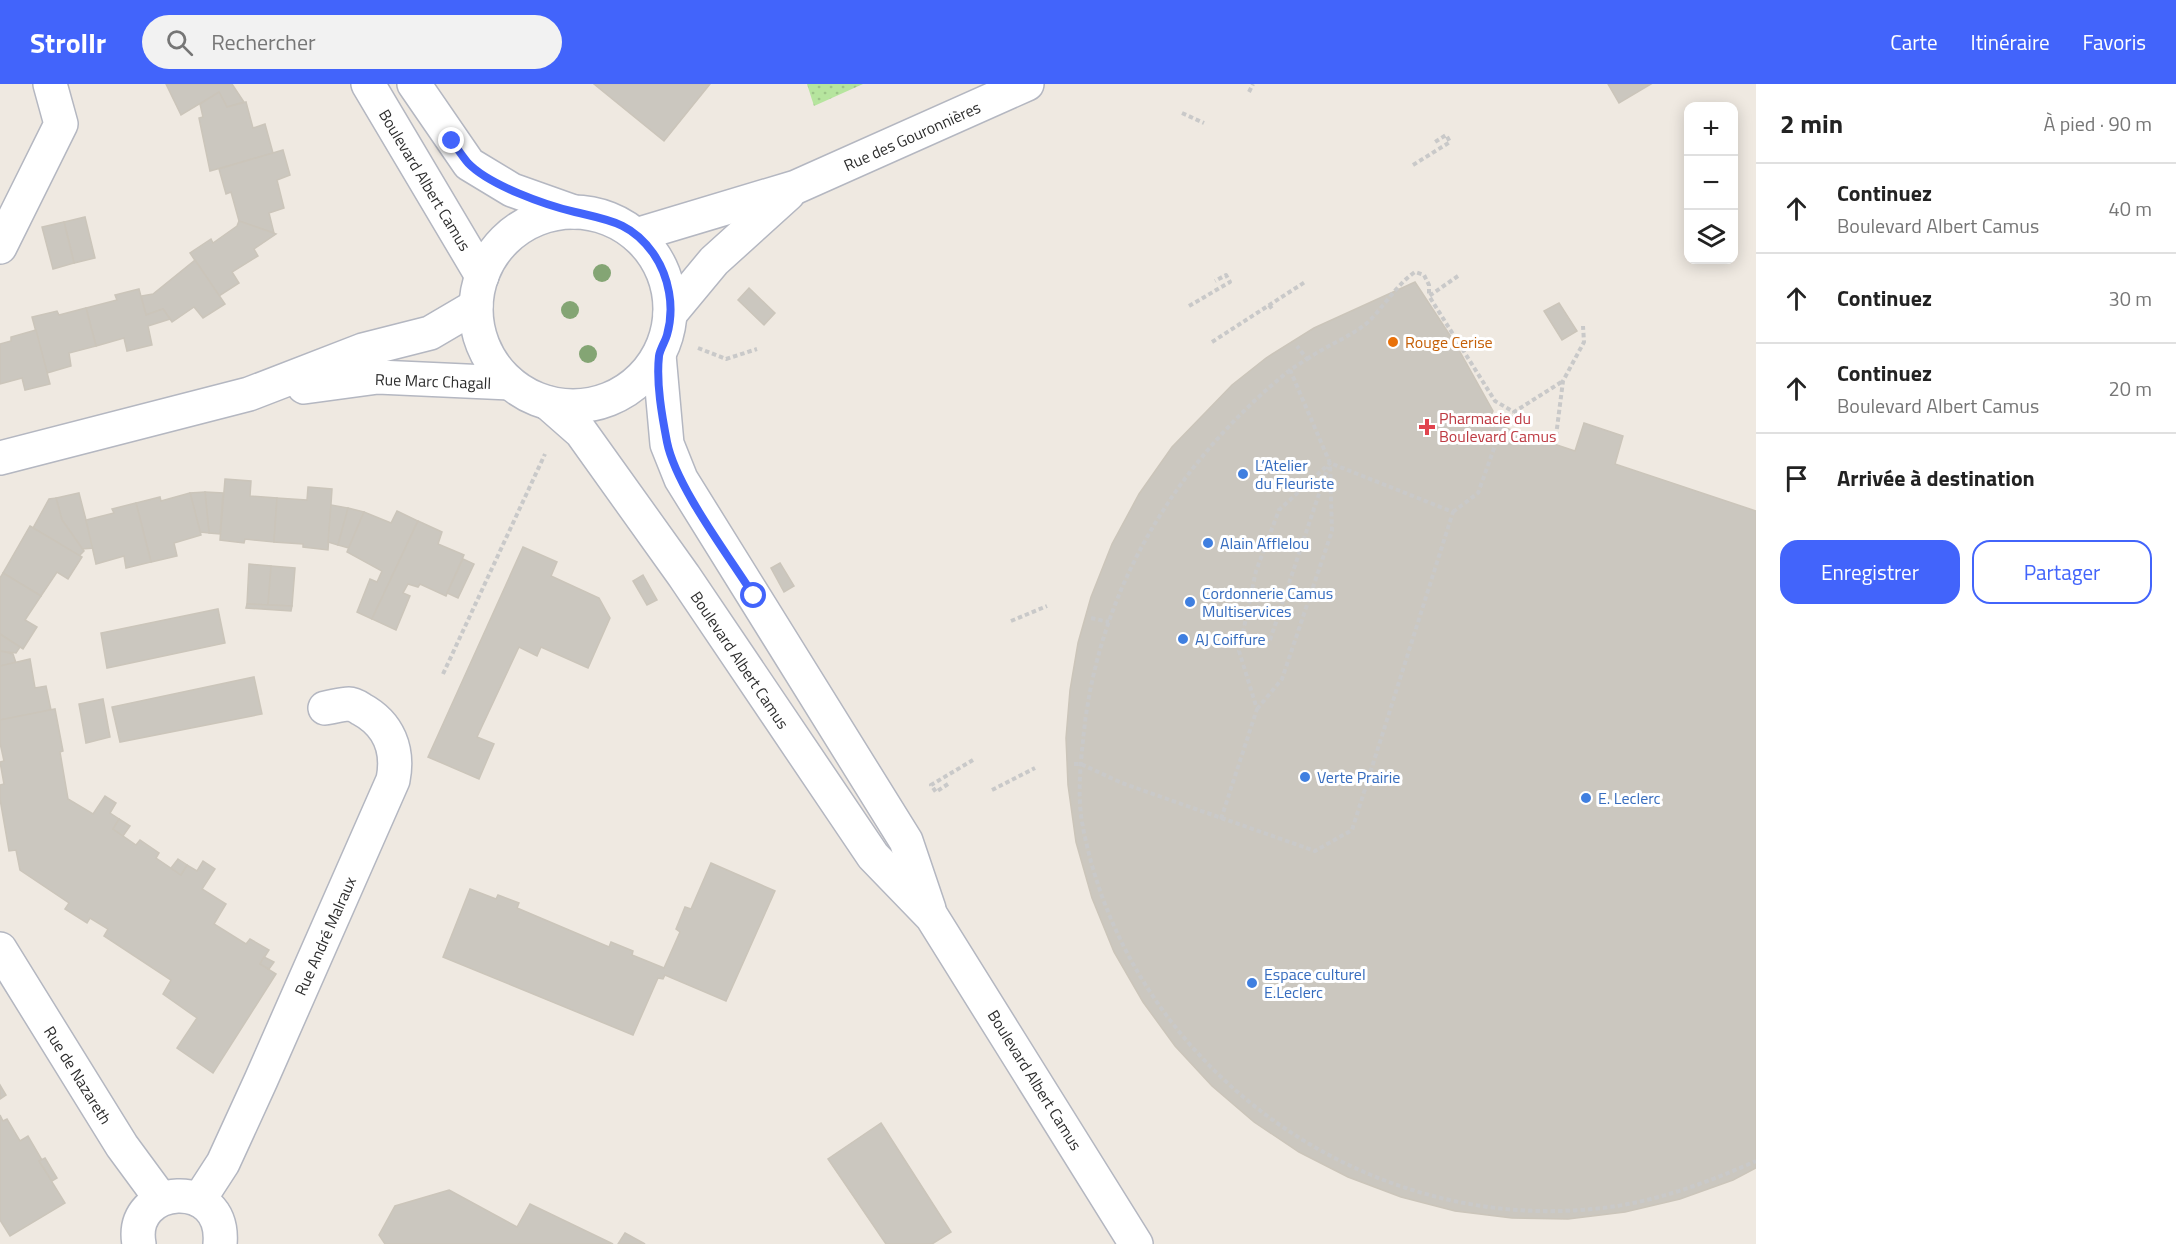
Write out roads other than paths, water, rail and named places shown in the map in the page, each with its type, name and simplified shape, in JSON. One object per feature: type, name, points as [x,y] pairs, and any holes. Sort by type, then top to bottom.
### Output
[{"type":"main road","points":[[0,247],[62,124],[50,84]]},
{"type":"main road","name":"Boulevard Albert Camus","points":[[368,84],[479,291]]},
{"type":"main road","points":[[414,84],[469,164],[512,190],[576,212],[608,218],[636,235],[653,254],[665,277],[670,314],[667,335],[659,354],[642,378],[618,395],[592,405],[562,406],[528,396],[510,383],[491,362],[484,349],[476,321],[479,291],[498,247],[517,230],[538,218],[576,212]]},
{"type":"main road","name":"Rue des Gouronnières","points":[[636,235],[796,187],[1028,84]]},
{"type":"main road","name":"Rue des Gouronnières","points":[[670,314],[714,261],[796,187]]},
{"type":"main road","name":"Rue Marc Chagall","points":[[0,458],[249,394],[363,350],[430,333],[479,291]]},
{"type":"main road","name":"Boulevard Albert Camus","points":[[659,354],[667,444],[681,479],[906,841],[932,917]]},
{"type":"main road","name":"Rue Marc Chagall","points":[[249,394],[378,377],[510,383]]},
{"type":"main road","name":"Boulevard Albert Camus","points":[[548,403],[581,432],[684,576],[873,856],[932,917],[1136,1244]]},
{"type":"main road","name":"Rue André Malraux","points":[[199,1200],[223,1163],[247,1112],[393,780],[395,752],[391,738],[382,724],[369,713],[350,704],[325,708]]},
{"type":"main road","name":"Rue de Nazareth","points":[[0,949],[122,1146],[161,1199]]},
{"type":"main road","points":[[139,1244],[139,1229],[144,1215],[161,1199],[185,1195],[199,1200],[211,1210],[217,1219],[220,1244]]},
{"type":"place","name":"Rouge Cerise","points":[[1393,342]]},
{"type":"place","name":"Pharmacie du Boulevard Camus","points":[[1427,427]]},
{"type":"place","name":"L’Atelier du Fleuriste","points":[[1243,474]]},
{"type":"place","name":"Alain Afflelou","points":[[1208,543]]},
{"type":"place","name":"Cordonnerie Camus Multiservices","points":[[1190,602]]},
{"type":"place","name":"AJ Coiffure","points":[[1183,639]]},
{"type":"place","name":"Verte Prairie","points":[[1305,777]]},
{"type":"place","name":"E. Leclerc","points":[[1586,798]]},
{"type":"place","name":"Espace culturel E.Leclerc","points":[[1252,983]]}]
